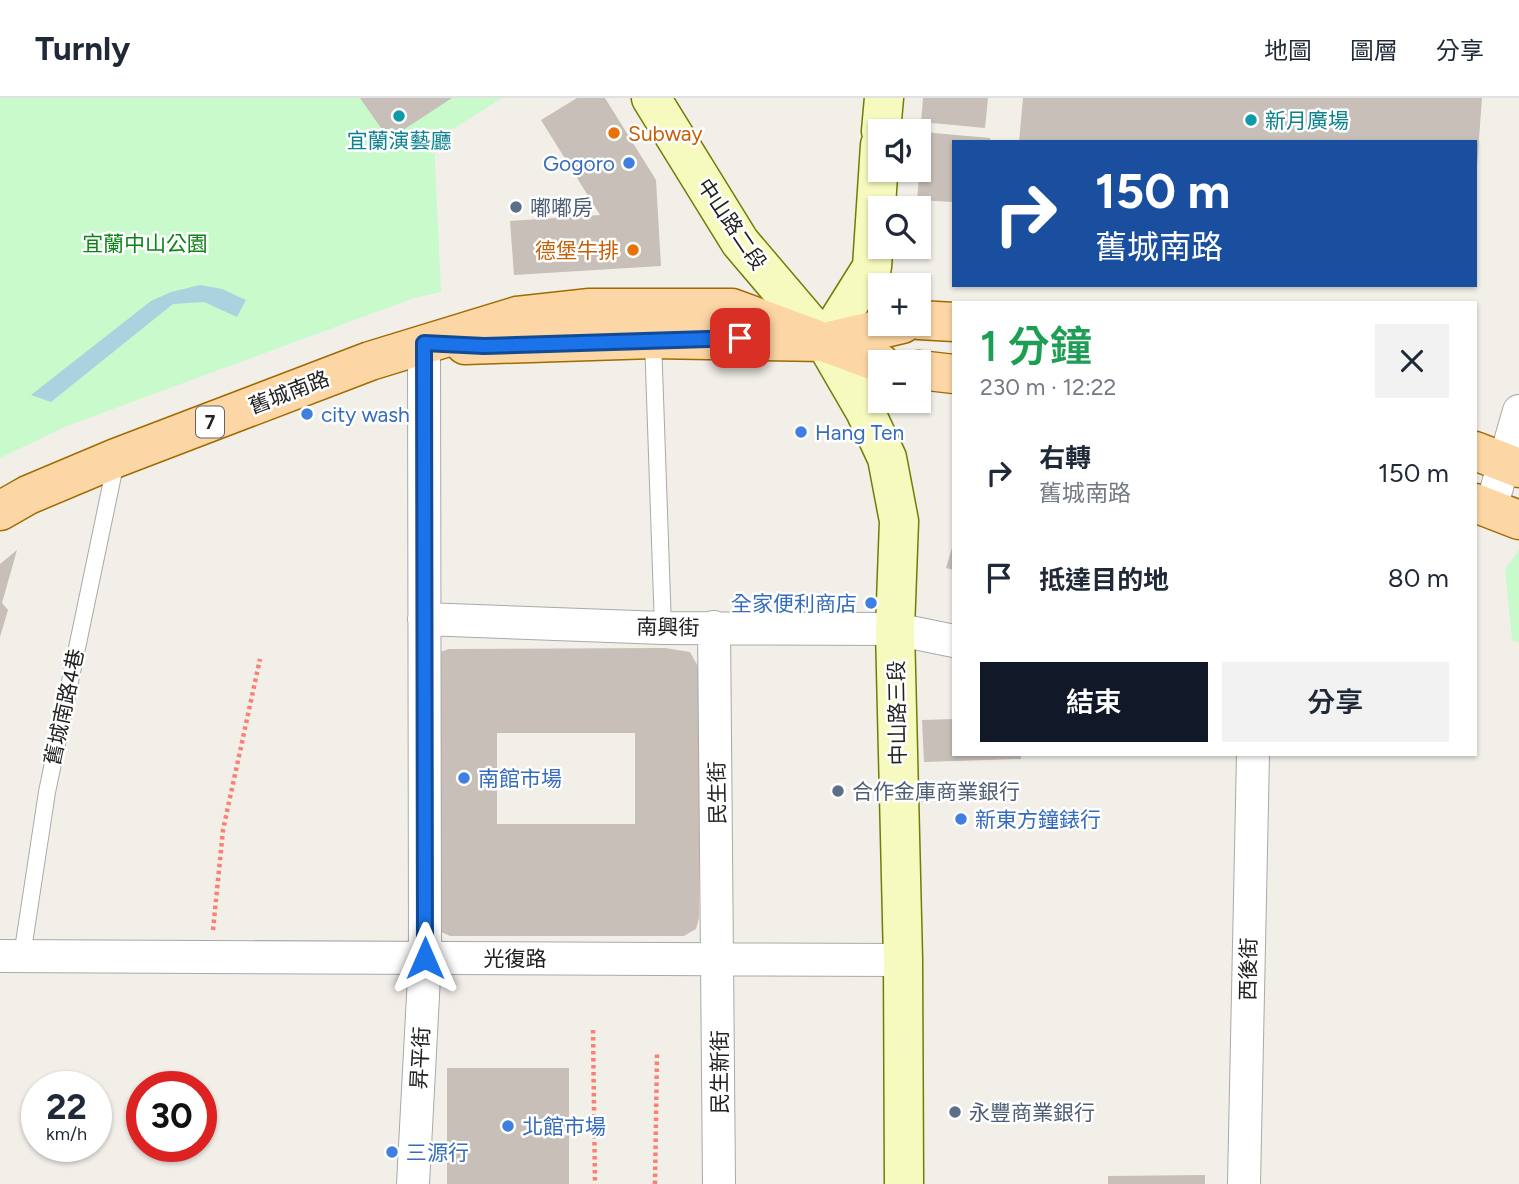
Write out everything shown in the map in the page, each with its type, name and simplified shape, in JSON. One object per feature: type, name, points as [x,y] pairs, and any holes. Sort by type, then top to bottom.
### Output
[{"type":"main road","name":"舊城南路","points":[[0,511],[116,458],[370,361],[517,316],[590,309],[732,308],[868,358]]},
{"type":"main road","points":[[931,321],[952,322]]},
{"type":"main road","name":"舊城南路","points":[[424,343],[484,346],[653,339],[825,342],[868,332]]},
{"type":"main road","points":[[931,371],[952,374]]},
{"type":"street","name":"中山路二段","points":[[650,98],[740,242],[790,305],[825,342]]},
{"type":"street","points":[[882,119],[884,98]]},
{"type":"street","points":[[825,342],[872,267],[878,182]]},
{"type":"street","name":"中山路三段","points":[[825,342],[865,411],[887,458],[899,521],[895,629],[903,960],[904,1184]]},
{"type":"street","name":"昇平街","points":[[413,1184],[425,958],[424,343]]},
{"type":"street","points":[[1495,510],[1500,461],[1519,411]]},
{"type":"street","name":"南興街","points":[[424,619],[663,628],[895,629],[952,641]]},
{"type":"street","name":"民生街","points":[[714,628],[719,959]]},
{"type":"street","name":"西後街","points":[[1244,1184],[1253,756]]},
{"type":"street","name":"光復路","points":[[11,956],[903,960]]},
{"type":"street","name":"民生新街","points":[[719,959],[719,1184]]},
{"type":"lane","points":[[653,339],[663,628]]},
{"type":"lane","name":"舊城南路4巷","points":[[11,956],[116,458]]},
{"type":"path","points":[[211,957],[223,830],[260,659]]},
{"type":"path","points":[[593,1030],[595,1184]]},
{"type":"path","points":[[655,1184],[657,1054]]},
{"type":"green space","name":"宜蘭中山公園","points":[[0,98],[502,98],[434,141],[441,292],[414,298],[67,426],[0,458]]},
{"type":"green space","points":[[1519,550],[1519,643],[1512,640],[1505,569]]},
{"type":"water","points":[[200,285],[222,289],[246,300],[237,317],[204,302],[173,304],[51,402],[31,395],[151,301],[171,292]]},
{"type":"building","name":"宜蘭演藝廳","points":[[360,98],[452,98],[400,132],[385,134]]},
{"type":"building","points":[[577,98],[605,98],[656,180],[661,266],[514,275],[510,221],[600,215],[541,120]]},
{"type":"building","points":[[923,98],[988,98],[985,128],[931,123],[931,119],[921,119]]},
{"type":"building","name":"新月廣場","points":[[1023,98],[1482,98],[1477,166],[1477,140],[1019,140]]},
{"type":"building","points":[[931,133],[990,138],[952,140],[952,202],[931,201],[931,196],[917,196],[919,182],[931,182]]},
{"type":"building","points":[[952,548],[952,570],[946,568]]},
{"type":"building","points":[[17,550],[2,603],[8,610],[0,637],[0,564]]},
{"type":"building","name":"南館市場","points":[[665,648],[690,652],[699,668],[699,918],[696,929],[684,936],[450,936],[437,930],[435,654],[449,649]],"holes":[[[497,733],[635,733],[635,824],[497,824]]]},
{"type":"building","points":[[952,719],[952,756],[1021,756],[1021,759],[924,762],[922,720]]},
{"type":"building","name":"北館市場","points":[[447,1068],[569,1068],[569,1184],[447,1184]]},
{"type":"building","points":[[1205,1175],[1205,1184],[1108,1184],[1108,1176]]},
{"type":"place","name":"宜蘭演藝廳","points":[[399,116]]},
{"type":"place","name":"新月廣場","points":[[1251,120]]},
{"type":"place","name":"Subway","points":[[614,133]]},
{"type":"place","name":"Gogoro","points":[[629,163]]},
{"type":"place","name":"嘟嘟房","points":[[516,207]]},
{"type":"place","name":"德堡牛排","points":[[633,250]]},
{"type":"place","name":"city wash","points":[[307,414]]},
{"type":"place","name":"Hang Ten","points":[[801,432]]},
{"type":"place","name":"全家便利商店","points":[[871,603]]},
{"type":"place","name":"南館市場","points":[[464,778]]},
{"type":"place","name":"合作金庫商業銀行","points":[[838,791]]},
{"type":"place","name":"新東方鐘錶行","points":[[961,819]]},
{"type":"place","name":"永豐商業銀行","points":[[955,1112]]},
{"type":"place","name":"北館市場","points":[[508,1126]]},
{"type":"place","name":"三源行","points":[[392,1152]]},
{"type":"route","points":[[425,958],[424,343],[484,346],[740,338]]}]
